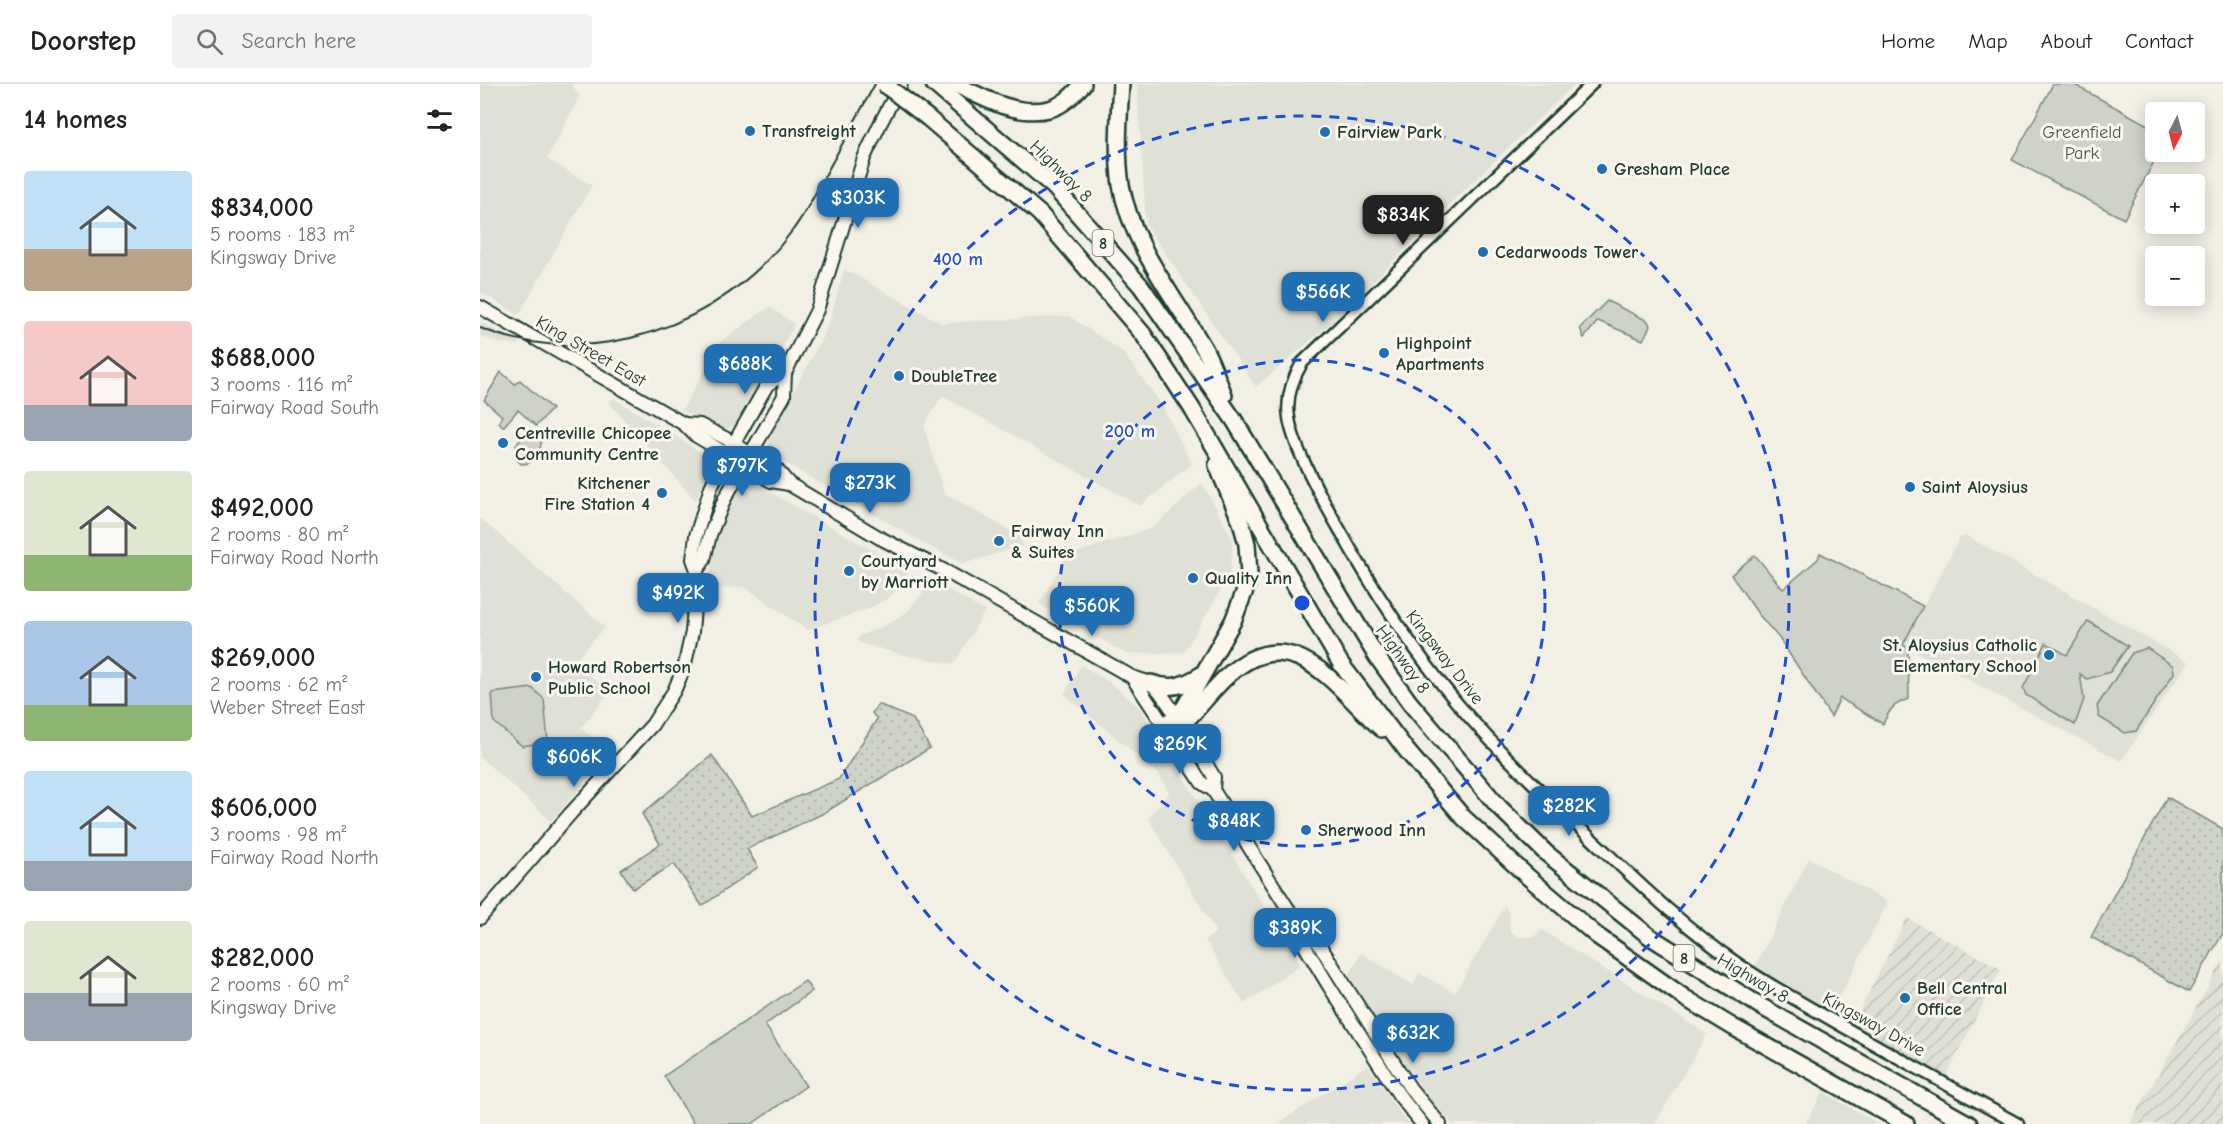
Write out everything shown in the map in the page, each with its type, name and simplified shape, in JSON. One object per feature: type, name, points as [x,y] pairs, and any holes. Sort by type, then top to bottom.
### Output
[{"type":"highway","name":"8","points":[[884,84],[928,118],[1047,222],[1143,334],[1191,407],[1341,664],[1407,751],[1463,816],[1527,876],[1596,935],[1685,998],[1906,1124]]},
{"type":"highway","points":[[944,86],[1021,110],[1050,109],[1070,98],[1083,84]]},
{"type":"highway","points":[[1121,84],[1118,151],[1121,187],[1136,231],[1152,264],[1207,354],[1234,420]]},
{"type":"highway","name":"Highway 8","points":[[944,86],[1054,187],[1141,286],[1234,420],[1377,657],[1410,703],[1499,807],[1538,845],[1649,936],[1762,1007],[1970,1124]]},
{"type":"highway","points":[[1174,725],[1240,607],[1249,574],[1247,544],[1219,473],[1212,442]]},
{"type":"highway","points":[[1174,725],[1242,665],[1269,654],[1284,654],[1297,656],[1318,667],[1407,751]]},
{"type":"highway","points":[[1151,683],[1174,687],[1185,684],[1203,673]]},
{"type":"main road","points":[[697,570],[704,560],[716,518],[725,498],[784,396],[785,373],[817,310],[864,158],[901,84]]},
{"type":"main road","name":"King Street East","points":[[480,308],[684,424],[700,425],[731,449],[747,459],[777,470],[789,484],[880,538],[947,572],[1132,677],[1151,683]]},
{"type":"main road","points":[[480,918],[571,813],[652,725],[674,691],[684,668],[692,632],[697,570],[693,559],[700,521],[710,490],[767,385],[785,373]]},
{"type":"main road","name":"King Street East","points":[[1132,677],[1143,695],[1174,725]]},
{"type":"main road","points":[[1151,683],[1166,699],[1174,725],[1202,783],[1214,790],[1304,934],[1306,948],[1334,996],[1399,1095],[1422,1124]]},
{"type":"main road","points":[[1304,934],[1317,941],[1410,1088],[1440,1124]]},
{"type":"street","name":"Kingsway Drive","points":[[1592,84],[1302,363],[1291,385],[1288,400],[1291,434],[1316,487],[1366,579],[1421,658],[1497,748],[1539,790],[1620,865],[1729,958],[1840,1025],[2018,1124]]},
{"type":"shaded area","points":[[480,84],[571,84],[580,96],[547,159],[592,185],[519,315],[480,292]]},
{"type":"shaded area","points":[[1137,84],[1575,84],[1457,197],[1336,319],[1256,387],[1146,225]]},
{"type":"shaded area","points":[[844,269],[941,323],[1069,316],[1123,352],[1162,405],[1192,464],[1140,506],[942,396],[924,426],[944,493],[1020,536],[1023,546],[963,564],[923,543],[775,457],[769,446],[769,439],[829,324]]},
{"type":"shaded area","points":[[769,307],[795,324],[741,420],[735,426],[725,429],[715,428],[682,410],[721,341]]},
{"type":"shaded area","points":[[480,322],[521,344],[498,343],[480,336]]},
{"type":"shaded area","points":[[613,398],[709,457],[711,465],[696,501],[609,403]]},
{"type":"shaded area","points":[[752,482],[909,571],[900,587],[887,599],[868,609],[807,630],[745,587],[707,589],[714,548],[728,507],[740,487]]},
{"type":"shaded area","points":[[1202,483],[1233,539],[1230,575],[1184,652],[1126,654],[1039,604],[1066,556],[1152,528]]},
{"type":"shaded area","name":"Howard Robertson Public School","points":[[480,518],[605,627],[575,661],[609,693],[581,728],[611,754],[551,821],[480,757]]},
{"type":"shaded area","name":"St. Aloysius Catholic Elementary School","points":[[1967,536],[2189,662],[2121,761],[1903,645],[1960,537]]},
{"type":"shaded area","points":[[932,581],[985,611],[954,664],[903,655],[860,643],[857,639],[861,635],[882,627],[907,612]]},
{"type":"shaded area","points":[[1081,665],[1112,684],[1140,708],[1301,965],[1244,1004],[1205,940],[1216,932],[1148,818],[1169,793],[1159,774],[1064,694]]},
{"type":"shaded area","points":[[1809,858],[1888,902],[1832,1012],[1755,966]]},
{"type":"shaded area","points":[[1505,905],[1509,915],[1510,931],[1518,937],[1534,937],[1542,930],[1707,1034],[1655,1124],[1453,1124],[1428,1098],[1412,1075],[1349,975],[1361,953],[1413,985],[1419,973],[1455,993]]},
{"type":"shaded area","points":[[1907,918],[2001,969],[1946,1076],[1852,1025]]},
{"type":"shaded area","points":[[2223,960],[2223,1124],[2130,1124]]},
{"type":"shaded area","points":[[1368,1065],[1409,1124],[1277,1124]]},
{"type":"shaded area","points":[[1823,1092],[1879,1124],[1805,1124]]},
{"type":"green space","name":"Greenfield Park","points":[[2053,84],[2073,84],[2145,124],[2145,162],[2154,162],[2148,174],[2145,174],[2145,179],[2124,219],[2012,160]]},
{"type":"green space","points":[[1607,301],[1648,321],[1650,326],[1643,340],[1598,321],[1584,338],[1580,328]]},
{"type":"green space","points":[[501,372],[515,384],[520,380],[552,409],[536,426],[518,410],[503,427],[499,422],[502,416],[484,400]]},
{"type":"green space","points":[[537,434],[541,438],[541,443],[537,456],[526,464],[521,464],[517,460],[516,445],[522,438]]},
{"type":"green space","points":[[1820,553],[1923,606],[1903,645],[1908,648],[1909,699],[1892,708],[1883,724],[1840,698],[1831,717],[1779,638],[1759,615],[1731,575],[1755,555],[1783,589],[1818,559]]},
{"type":"green space","points":[[2088,621],[2128,646],[2110,672],[2087,679],[2080,674],[2084,699],[2075,725],[2026,695],[2023,688],[2046,643],[2067,655]]},
{"type":"green space","points":[[2147,648],[2173,666],[2174,673],[2136,731],[2125,733],[2099,717],[2097,706],[2132,653]]},
{"type":"green space","points":[[532,688],[544,699],[548,742],[522,746],[494,722],[492,693]]},
{"type":"green space","points":[[878,704],[913,719],[930,748],[824,813],[747,849],[758,867],[702,906],[674,864],[633,889],[621,870],[660,844],[642,814],[712,755],[752,816],[839,779],[877,719],[872,713]]},
{"type":"green space","points":[[2167,797],[2223,829],[2223,933],[2189,992],[2091,937]]},
{"type":"green space","points":[[805,981],[812,991],[765,1025],[806,1086],[752,1124],[694,1124],[664,1076]]},
{"type":"railway","points":[[480,328],[523,341],[566,345],[609,342],[652,332],[692,315],[729,293],[763,264],[797,224],[875,84]]},
{"type":"place","name":"Transfreight","points":[[750,131]]},
{"type":"place","name":"Fairview Park","points":[[1325,132]]},
{"type":"place","name":"Gresham Place","points":[[1602,169]]},
{"type":"place","name":"Cedarwoods Tower","points":[[1483,252]]},
{"type":"place","name":"Highpoint Apartments","points":[[1384,353]]},
{"type":"place","name":"DoubleTree","points":[[899,376]]},
{"type":"place","name":"Centreville Chicopee Community Centre","points":[[503,443]]},
{"type":"place","name":"Saint Aloysius","points":[[1910,487]]},
{"type":"place","name":"Kitchener Fire Station 4","points":[[662,493]]},
{"type":"place","name":"Fairway Inn & Suites","points":[[999,541]]},
{"type":"place","name":"Courtyard by Marriott","points":[[849,571]]},
{"type":"place","name":"Quality Inn","points":[[1193,578]]},
{"type":"place","name":"St. Aloysius Catholic Elementary School","points":[[2049,655]]},
{"type":"place","name":"Howard Robertson Public School","points":[[536,677]]},
{"type":"place","name":"Sherwood Inn","points":[[1306,830]]},
{"type":"place","name":"Bell Central Office","points":[[1905,998]]}]
